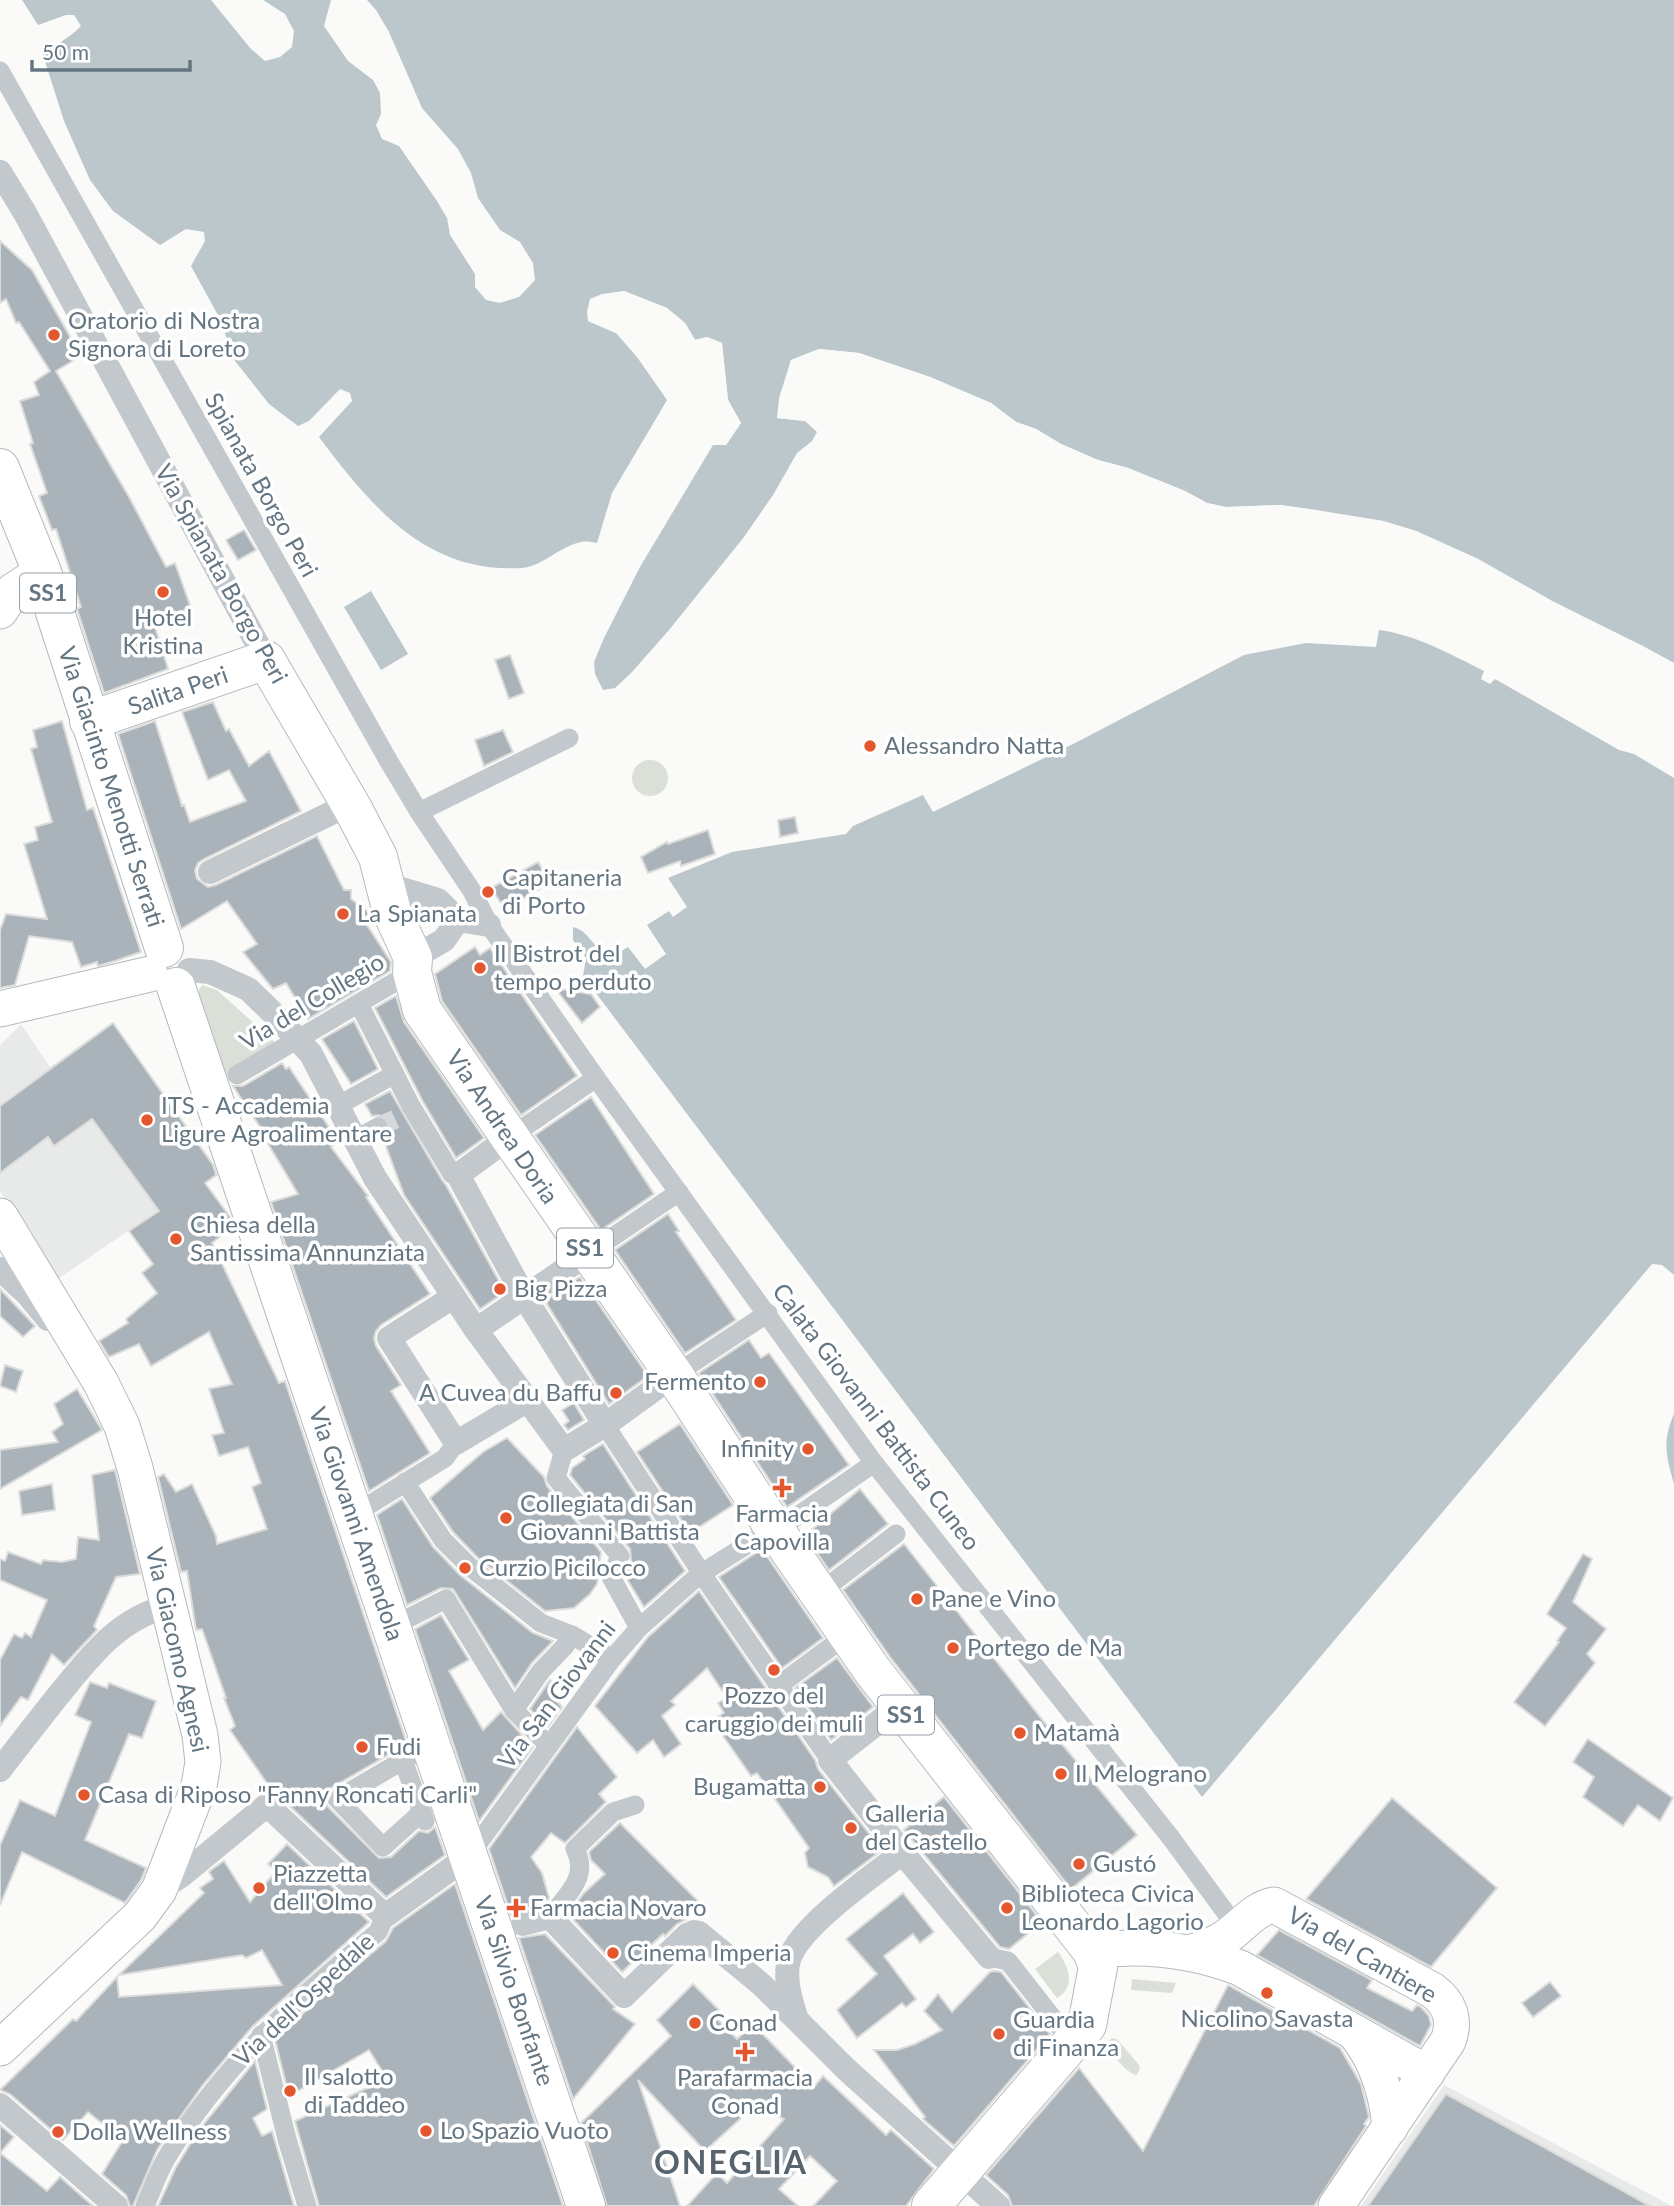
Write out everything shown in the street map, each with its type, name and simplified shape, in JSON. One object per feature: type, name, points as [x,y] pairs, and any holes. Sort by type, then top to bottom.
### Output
[{"type":"main road","name":"Via Giacinto Menotti Serrati","points":[[0,468],[42,572],[170,970]]},
{"type":"main road","points":[[0,611],[13,591],[42,572]]},
{"type":"main road","name":"Salita Peri","points":[[89,721],[266,660]]},
{"type":"main road","name":"Via Spianata Borgo Peri","points":[[266,660],[350,804]]},
{"type":"main road","name":"SS1","points":[[350,804],[378,857],[392,912],[412,965]]},
{"type":"main road","name":"Via Andrea Doria","points":[[412,965],[422,1010],[674,1375],[774,1531]]},
{"type":"main road","points":[[0,1009],[170,970]]},
{"type":"main road","name":"Via Giovanni Amendola","points":[[170,970],[391,1627],[417,1752],[469,1856]]},
{"type":"main road","name":"Via Giacomo Agnesi","points":[[0,1216],[101,1383],[122,1426],[169,1605],[200,1735],[203,1762],[198,1786],[159,1889],[140,1916],[0,2048]]},
{"type":"main road","name":"SS1","points":[[774,1531],[899,1706],[1093,1951]]},
{"type":"main road","name":"Via Silvio Bonfante","points":[[469,1856],[508,1929],[586,2206]]},
{"type":"main road","name":"Via del Cantiere","points":[[1189,1953],[1211,1946],[1266,1907],[1274,1905],[1284,1909],[1432,1990],[1448,2006],[1452,2021],[1448,2041],[1427,2073]]},
{"type":"main road","points":[[931,2206],[1073,2031],[1098,1967],[1093,1951],[1132,1947],[1216,1958],[1240,1968],[1427,2073],[1336,2206]]},
{"type":"main road","points":[[1354,2032],[1366,2047],[1378,2071],[1386,2098],[1390,2127]]},
{"type":"street","name":"Spianata Borgo Peri","points":[[0,71],[419,812],[472,891],[489,925]]},
{"type":"street","name":"Via Spianata Borgo Peri","points":[[0,172],[96,343],[266,660]]},
{"type":"street","points":[[419,812],[569,738]]},
{"type":"street","points":[[210,872],[350,804]]},
{"type":"street","points":[[384,884],[438,900],[458,920],[489,925]]},
{"type":"street","points":[[412,965],[444,940],[458,920]]},
{"type":"street","name":"Calata Giovanni Battista Cuneo","points":[[489,925],[874,1463],[1171,1838],[1237,1928]]},
{"type":"street","name":"Via del Collegio","points":[[237,1075],[359,1004],[412,965]]},
{"type":"street","points":[[170,970],[210,972],[248,989],[311,1054],[374,1178],[476,1330],[564,1450]]},
{"type":"street","points":[[359,1004],[395,1074],[409,1113],[452,1174],[458,1175],[596,1078]]},
{"type":"street","points":[[337,1106],[395,1074]]},
{"type":"street","points":[[354,1140],[378,1127]]},
{"type":"street","points":[[458,1175],[525,1298],[605,1425],[702,1576],[830,1760],[902,1853],[989,1957],[1008,1961],[1073,2031]]},
{"type":"street","points":[[476,1330],[679,1192]]},
{"type":"street","points":[[0,1269],[27,1294],[48,1319],[68,1329]]},
{"type":"street","points":[[453,1297],[389,1338],[456,1443]]},
{"type":"street","points":[[639,1628],[611,1577],[620,1556],[556,1478],[564,1450],[605,1425],[674,1375],[768,1313]]},
{"type":"street","points":[[353,1515],[444,1458],[456,1443],[528,1400]]},
{"type":"street","name":"Via San Giovanni","points":[[469,1856],[612,1659],[639,1628],[702,1576],[874,1463]]},
{"type":"street","points":[[405,1482],[443,1540],[469,1566],[541,1623],[552,1625],[572,1635],[612,1659]]},
{"type":"street","points":[[819,1593],[896,1534]]},
{"type":"street","points":[[391,1627],[446,1599],[514,1710],[548,1745]]},
{"type":"street","points":[[0,1770],[99,1646],[121,1627],[146,1613],[169,1605]]},
{"type":"street","points":[[514,1710],[538,1675],[572,1635]]},
{"type":"street","points":[[778,1686],[847,1635]]},
{"type":"street","points":[[830,1760],[899,1706]]},
{"type":"street","points":[[417,1752],[424,1817],[383,1847],[337,1799],[417,1752]]},
{"type":"street","points":[[159,1889],[181,1876],[267,1805],[385,1916]]},
{"type":"street","points":[[508,1929],[550,1917],[579,1881],[580,1862],[575,1849],[613,1812],[635,1805]]},
{"type":"street","points":[[796,2017],[789,1992],[788,1963],[802,1937],[823,1916],[902,1853]]},
{"type":"street","name":"Via dell'Ospedale","points":[[145,2206],[166,2158],[232,2067],[261,2035],[378,1932],[385,1916],[469,1856]]},
{"type":"street","points":[[550,1917],[624,1996],[687,1935],[699,1933],[753,1977],[846,2069],[998,2206]]},
{"type":"street","points":[[261,2035],[307,2206]]},
{"type":"street","points":[[0,2105],[116,2206]]},
{"type":"shaded area","points":[[22,0],[1674,0],[1674,663],[1552,601],[1478,559],[1416,531],[1383,521],[1280,505],[1226,507],[1207,503],[1185,491],[1061,444],[1036,429],[1016,422],[991,403],[930,377],[859,353],[819,349],[791,360],[777,418],[805,421],[817,432],[812,441],[797,453],[773,495],[744,537],[669,630],[615,688],[603,690],[595,674],[594,662],[640,567],[713,445],[726,445],[741,423],[728,400],[722,343],[707,337],[695,340],[685,323],[667,308],[624,291],[590,299],[588,321],[616,333],[637,357],[667,400],[612,493],[597,543],[573,544],[537,564],[522,568],[488,567],[457,560],[429,547],[404,531],[381,510],[319,437],[352,401],[350,393],[340,389],[309,421],[298,426],[269,404],[235,361],[219,317],[191,266],[205,241],[204,232],[186,229],[160,245],[113,211],[90,180],[64,121],[43,55],[81,26],[74,15],[66,15],[38,25]]},
{"type":"shaded area","points":[[371,591],[408,654],[381,670],[344,607]]},
{"type":"shaded area","points":[[1379,630],[1420,641],[1459,658],[1484,671],[1481,679],[1490,684],[1495,679],[1619,750],[1634,754],[1674,778],[1674,1275],[1662,1265],[1652,1264],[1202,1797],[583,976],[586,958],[573,940],[573,927],[584,933],[610,958],[628,947],[645,969],[666,954],[647,925],[669,911],[673,917],[687,907],[668,878],[732,852],[846,834],[853,826],[923,795],[933,812],[1077,742],[1244,655],[1306,643],[1376,647]]},
{"type":"shaded area","points":[[650,760],[662,766],[668,778],[662,790],[650,796],[638,790],[632,778],[638,766]]},
{"type":"shaded area","points":[[202,985],[217,990],[277,1044],[226,1075],[194,997]]},
{"type":"shaded area","points":[[113,1022],[220,1174],[182,1198],[173,1200],[55,1281],[0,1191],[0,1045],[21,1024],[50,1067]]},
{"type":"shaded area","points":[[1674,1414],[1674,1484],[1666,1449]]},
{"type":"shaded area","points":[[1058,1952],[1068,1970],[1069,1983],[1057,1998],[1035,1969]]},
{"type":"shaded area","points":[[1132,1979],[1176,1983],[1172,1993],[1131,1990]]},
{"type":"shaded area","points":[[1112,2038],[1117,2039],[1139,2065],[1140,2070],[1136,2075],[1127,2070],[1115,2056],[1108,2042]]},
{"type":"shaded area","points":[[1444,2085],[1672,2206],[1361,2206]]},
{"type":"pier","points":[[211,0],[263,0],[285,14],[294,31],[292,47],[280,57],[265,61],[251,49]]},
{"type":"pier","points":[[331,0],[367,0],[376,10],[389,32],[422,108],[458,149],[471,173],[478,198],[500,230],[520,242],[533,263],[535,280],[519,297],[500,303],[486,300],[475,287],[475,274],[450,235],[447,218],[437,201],[399,146],[382,139],[376,125],[381,114],[380,93],[373,80],[348,61],[324,26]]},
{"type":"pier","points":[[624,291],[667,308],[685,323],[695,340],[707,337],[722,343],[728,400],[741,423],[726,445],[713,445],[711,441],[724,441],[737,423],[725,401],[719,346],[707,341],[693,343],[682,326],[665,311],[624,294],[603,297],[593,302],[590,312],[591,319],[619,330],[616,333],[588,321],[590,299],[602,294]]},
{"type":"pier","points":[[819,349],[859,353],[930,377],[991,403],[1016,422],[1036,429],[1061,444],[1185,491],[1207,503],[1226,507],[1280,505],[1383,521],[1416,531],[1478,559],[1552,601],[1674,663],[1674,667],[1551,605],[1476,562],[1415,535],[1382,524],[1309,513],[1280,509],[1226,511],[1206,506],[1183,494],[1059,447],[1034,432],[1014,425],[990,406],[929,380],[858,356],[819,353],[794,362],[781,415],[806,418],[820,433],[805,421],[777,418],[779,398],[791,360]]},
{"type":"building","points":[[0,241],[32,270],[81,356],[56,371],[166,567],[175,563],[191,608],[153,621],[168,669],[104,693],[77,609],[81,607],[56,529],[52,530],[39,496],[47,493],[30,444],[33,443],[20,401],[39,395],[34,382],[50,371],[19,322],[16,323],[6,299],[0,303]]},
{"type":"building","points":[[244,530],[256,550],[238,560],[226,540]]},
{"type":"building","points":[[510,655],[524,693],[509,699],[495,660]]},
{"type":"building","points":[[213,702],[226,731],[229,729],[249,766],[269,751],[301,811],[204,859],[198,863],[195,870],[197,879],[208,887],[216,885],[317,836],[344,890],[351,890],[351,899],[370,913],[363,919],[391,962],[390,971],[308,1019],[286,983],[273,989],[243,952],[257,944],[227,901],[181,929],[118,734],[155,721],[182,806],[184,805],[190,822],[246,801],[229,770],[208,780],[182,712]]},
{"type":"building","points":[[62,721],[87,810],[93,808],[141,952],[98,966],[97,962],[81,967],[72,942],[29,936],[15,985],[0,988],[0,930],[6,914],[47,919],[24,844],[38,840],[35,827],[52,822],[31,749],[37,747],[33,730]]},
{"type":"building","points":[[503,730],[513,752],[484,766],[475,740]]},
{"type":"building","points":[[795,817],[798,833],[780,837],[778,820]]},
{"type":"building","points":[[708,830],[715,854],[681,866],[680,861],[648,873],[641,857],[667,842],[668,844]]},
{"type":"building","points":[[538,862],[550,883],[505,909],[491,888]]},
{"type":"building","points":[[475,947],[480,955],[490,948],[577,1076],[521,1115],[442,1001],[435,974]]},
{"type":"building","points":[[555,988],[591,994],[600,1007],[582,1023]]},
{"type":"building","points":[[396,996],[404,1022],[484,1138],[456,1158],[422,1100],[375,1008]]},
{"type":"building","points":[[354,1021],[378,1069],[351,1084],[322,1039]]},
{"type":"building","points":[[113,1023],[213,1165],[216,1175],[205,1183],[230,1217],[233,1226],[212,1243],[279,1383],[285,1381],[407,1744],[331,1788],[325,1802],[379,1858],[391,1857],[419,1831],[428,1833],[435,1827],[445,1855],[386,1897],[277,1794],[268,1791],[271,1789],[230,1730],[235,1726],[226,1698],[202,1629],[196,1630],[187,1571],[181,1572],[158,1477],[164,1474],[176,1492],[192,1484],[216,1536],[217,1544],[267,1529],[252,1487],[261,1483],[248,1447],[219,1456],[212,1435],[224,1433],[209,1389],[232,1384],[209,1332],[151,1366],[139,1344],[109,1357],[99,1341],[128,1323],[126,1319],[157,1293],[142,1273],[153,1264],[129,1231],[159,1211],[92,1119],[54,1146],[48,1137],[0,1173],[0,1106]]},
{"type":"building","points":[[282,1063],[286,1069],[289,1067],[338,1141],[331,1147],[368,1196],[366,1197],[430,1294],[381,1325],[374,1338],[376,1346],[401,1385],[391,1391],[430,1453],[369,1491],[271,1202],[298,1194],[267,1142],[270,1142],[233,1086],[243,1086]]},
{"type":"building","points":[[390,1091],[505,1292],[480,1309],[404,1195],[383,1138],[389,1133],[388,1121],[379,1115],[372,1116],[365,1104]]},
{"type":"building","points":[[591,1097],[654,1194],[601,1230],[535,1135]]},
{"type":"building","points":[[668,1214],[679,1231],[676,1232],[736,1320],[685,1353],[615,1250]]},
{"type":"building","points":[[580,1277],[648,1376],[609,1404],[545,1301]]},
{"type":"building","points":[[0,1289],[35,1326],[23,1337],[0,1316]]},
{"type":"building","points":[[749,1340],[761,1358],[769,1353],[849,1465],[787,1507],[699,1373]]},
{"type":"building","points":[[5,1365],[23,1371],[16,1392],[0,1386]]},
{"type":"building","points":[[77,1389],[102,1430],[0,1489],[0,1450],[58,1442],[52,1432],[63,1424],[54,1404]]},
{"type":"building","points":[[574,1403],[584,1420],[568,1430],[564,1425],[569,1421],[562,1410]]},
{"type":"building","points":[[680,1424],[733,1505],[690,1533],[637,1452]]},
{"type":"building","name":"Collegiata di San Giovanni Battista","points":[[507,1438],[544,1477],[547,1486],[601,1552],[597,1584],[574,1608],[545,1611],[477,1557],[453,1532],[430,1498],[483,1452]]},
{"type":"building","points":[[603,1444],[685,1571],[644,1607],[625,1576],[631,1560],[630,1549],[570,1475],[572,1468],[585,1459],[583,1456]]},
{"type":"building","points":[[115,1470],[140,1574],[116,1577],[94,1626],[97,1630],[64,1665],[52,1654],[28,1700],[21,1697],[0,1726],[0,1660],[14,1634],[22,1638],[25,1633],[31,1637],[47,1600],[0,1580],[0,1559],[5,1561],[8,1552],[41,1564],[43,1560],[62,1562],[76,1559],[78,1537],[99,1540],[92,1475]]},
{"type":"building","points":[[52,1484],[55,1510],[22,1515],[19,1491]]},
{"type":"building","points":[[860,1489],[888,1524],[829,1570],[811,1544],[815,1541],[808,1533]]},
{"type":"building","points":[[402,1499],[433,1547],[460,1575],[533,1633],[553,1641],[532,1663],[515,1688],[453,1589],[441,1588],[407,1605],[377,1515]]},
{"type":"building","points":[[904,1544],[1137,1835],[1071,1889],[890,1657],[843,1590]]},
{"type":"building","points":[[762,1549],[823,1638],[782,1668],[719,1577]]},
{"type":"building","points":[[1583,1554],[1592,1559],[1573,1602],[1606,1629],[1587,1654],[1595,1663],[1545,1726],[1514,1702],[1559,1642],[1557,1641],[1566,1628],[1547,1614]]},
{"type":"building","points":[[699,1591],[815,1760],[818,1769],[882,1850],[834,1886],[828,1877],[808,1867],[805,1853],[809,1848],[757,1773],[751,1776],[712,1720],[724,1713],[718,1703],[727,1698],[707,1668],[671,1701],[675,1705],[662,1716],[681,1744],[664,1757],[653,1740],[637,1753],[595,1706],[648,1637]]},
{"type":"building","points":[[441,1615],[469,1660],[449,1671],[483,1730],[501,1712],[533,1747],[479,1821],[415,1629]]},
{"type":"building","points":[[837,1658],[873,1707],[831,1740],[795,1688]]},
{"type":"building","points":[[550,1680],[559,1686],[551,1694],[562,1707],[548,1727],[530,1709]]},
{"type":"building","name":"Casa di Riposo \"Fanny Roncati Carli\"","points":[[90,1682],[107,1688],[109,1683],[156,1701],[142,1738],[129,1734],[85,1840],[146,1868],[125,1903],[22,1852],[0,1905],[0,1845],[20,1800],[55,1816],[91,1722],[75,1715]]},
{"type":"building","points":[[577,1727],[617,1777],[599,1794],[606,1802],[565,1843],[551,1833],[531,1857],[542,1873],[549,1898],[546,1903],[519,1910],[511,1915],[489,1849]]},
{"type":"building","points":[[1588,1739],[1673,1798],[1660,1821],[1638,1805],[1623,1826],[1583,1797],[1594,1777],[1573,1762]]},
{"type":"building","points":[[944,1797],[1042,1922],[1009,1949],[1000,1947],[904,1830]]},
{"type":"building","points":[[1392,1798],[1497,1888],[1431,1967],[1306,1899]]},
{"type":"building","points":[[620,1823],[701,1904],[687,1919],[677,1924],[665,1936],[663,1934],[622,1972],[568,1914],[584,1893],[605,1874],[591,1860],[589,1852]]},
{"type":"building","points":[[287,1844],[369,1922],[252,2027],[202,2086],[157,2150],[133,2206],[130,2206],[126,2195],[102,2174],[123,2140],[88,2112],[63,2140],[10,2094],[0,2090],[73,2019],[76,2021],[117,1977],[119,1997],[282,1985],[262,1950],[246,1958],[242,1955],[119,1975],[204,1893],[200,1888],[213,1879],[209,1872],[211,1870],[224,1861],[250,1902],[276,1871],[268,1864]]},
{"type":"building","points":[[455,1884],[563,2206],[319,2206],[295,2121],[387,2079],[369,2050],[289,2096],[275,2040],[386,1941],[393,1928]]},
{"type":"building","points":[[903,1893],[934,1932],[920,1943],[913,1934],[884,1956],[916,1999],[906,2007],[902,2003],[857,2038],[837,2010],[877,1974],[846,1939]]},
{"type":"building","points":[[1279,1930],[1372,1980],[1367,1988],[1412,2011],[1417,2005],[1421,2007],[1429,2016],[1431,2025],[1420,2046],[1257,1955]]},
{"type":"building","points":[[545,1934],[615,2007],[613,2009],[635,2024],[573,2099],[519,1938]]},
{"type":"building","points":[[994,1971],[1001,1972],[1050,2034],[954,2146],[923,2119],[925,2117],[874,2050],[897,2050],[942,2030],[924,2011],[938,1994],[952,2012]]},
{"type":"building","points":[[1550,1982],[1561,1996],[1533,2017],[1522,2003]]},
{"type":"building","points":[[693,1984],[719,2010],[713,2015],[737,2039],[753,2024],[814,2087],[823,2076],[886,2135],[891,2130],[934,2169],[906,2206],[813,2206],[837,2181],[810,2156],[779,2189],[798,2206],[687,2206],[717,2173],[727,2183],[784,2119],[743,2100],[740,2119],[705,2151],[638,2080],[680,2206],[607,2206],[581,2123],[671,2036],[657,2020]]},
{"type":"building","points":[[1228,1985],[1340,2048],[1361,2084],[1369,2117],[1364,2124],[1366,2126],[1314,2206],[1012,2206],[1008,2195],[986,2175],[1079,2068],[1143,2151]]},
{"type":"building","points":[[255,2061],[267,2109],[253,2118],[262,2136],[272,2131],[294,2206],[158,2206],[175,2169],[198,2131]]},
{"type":"building","points":[[1446,2094],[1560,2156],[1650,2206],[1368,2206]]},
{"type":"building","points":[[0,2125],[14,2137],[0,2153]]},
{"type":"building","points":[[0,2153],[47,2191],[60,2177],[93,2206],[0,2206]]},
{"type":"tunnel","points":[[378,1127],[404,1115]]},
{"type":"place","name":"Oratorio di Nostra Signora di Loreto","points":[[54,335]]},
{"type":"place","name":"Hotel Kristina","points":[[163,592]]},
{"type":"place","name":"Alessandro Natta","points":[[870,746]]},
{"type":"place","name":"Capitaneria di Porto","points":[[488,892]]},
{"type":"place","name":"La Spianata","points":[[343,914]]},
{"type":"place","name":"Il Bistrot del tempo perduto","points":[[480,968]]},
{"type":"place","name":"ITS - Accademia Ligure Agroalimentare","points":[[147,1120]]},
{"type":"place","name":"Chiesa della Santissima Annunziata","points":[[176,1239]]},
{"type":"place","name":"Big Pizza","points":[[500,1289]]},
{"type":"place","name":"Fermento","points":[[760,1382]]},
{"type":"place","name":"A Cuvea du Baffu","points":[[616,1393]]},
{"type":"place","name":"Infinity","points":[[808,1449]]},
{"type":"place","name":"Farmacia Capovilla","points":[[782,1488]]},
{"type":"place","name":"Collegiata di San Giovanni Battista","points":[[506,1518]]},
{"type":"place","name":"Curzio Picilocco","points":[[465,1568]]},
{"type":"place","name":"Pane e Vino","points":[[917,1599]]},
{"type":"place","name":"Portego de Ma","points":[[953,1648]]},
{"type":"place","name":"Pozzo del caruggio dei muli","points":[[774,1670]]},
{"type":"place","name":"Matamà","points":[[1020,1733]]},
{"type":"place","name":"Fudi","points":[[362,1747]]},
{"type":"place","name":"Il Melograno","points":[[1061,1774]]},
{"type":"place","name":"Bugamatta","points":[[820,1787]]},
{"type":"place","name":"Casa di Riposo \"Fanny Roncati Carli\"","points":[[84,1795]]},
{"type":"place","name":"Galleria del Castello","points":[[851,1828]]},
{"type":"place","name":"Gustó","points":[[1079,1864]]},
{"type":"place","name":"Piazzetta dell'Olmo","points":[[259,1888]]},
{"type":"place","name":"Farmacia Novaro","points":[[516,1908]]},
{"type":"place","name":"Biblioteca Civica Leonardo Lagorio","points":[[1007,1908]]},
{"type":"place","name":"Cinema Imperia","points":[[613,1953]]},
{"type":"place","name":"Nicolino Savasta","points":[[1267,1993]]},
{"type":"place","name":"Conad","points":[[695,2023]]},
{"type":"place","name":"Guardia di Finanza","points":[[999,2034]]},
{"type":"place","name":"Parafarmacia Conad","points":[[745,2052]]},
{"type":"place","name":"Il salotto di Taddeo","points":[[290,2091]]},
{"type":"place","name":"Lo Spazio Vuoto","points":[[426,2131]]},
{"type":"place","name":"Dolla Wellness","points":[[58,2132]]},
{"type":"district","name":"ONEGLIA","points":[[731,2163]]}]
